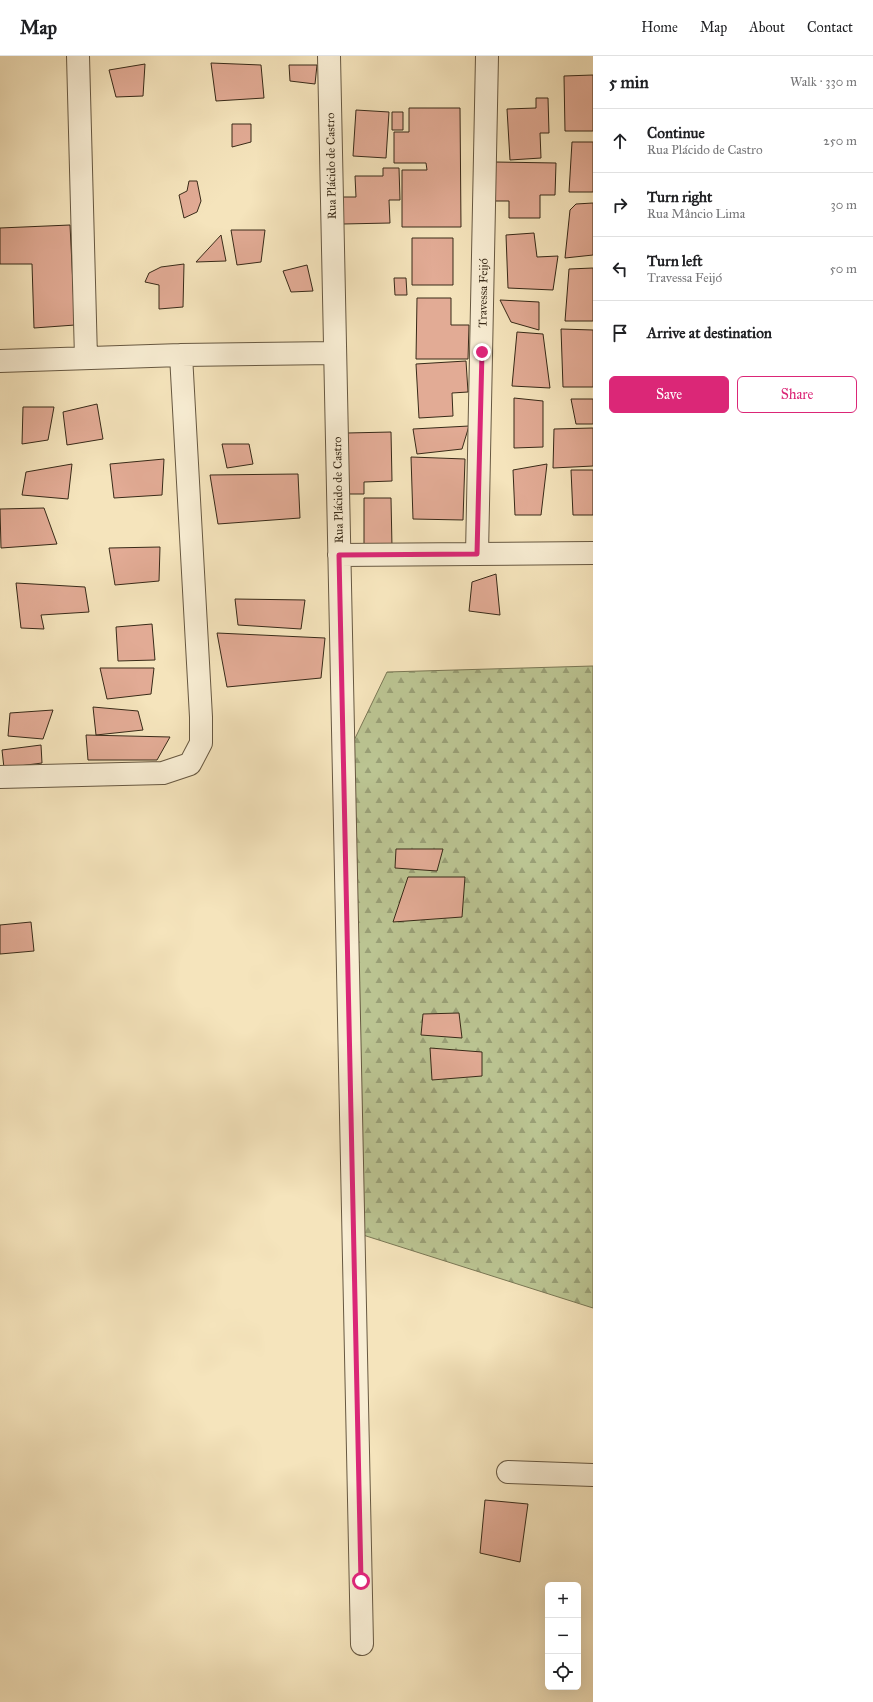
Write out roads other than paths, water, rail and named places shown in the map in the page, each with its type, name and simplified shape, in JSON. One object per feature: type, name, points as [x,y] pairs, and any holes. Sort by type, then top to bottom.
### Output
[{"type":"street","points":[[78,56],[86,358]]},
{"type":"street","name":"Rua Plácido de Castro","points":[[329,56],[362,1644]]},
{"type":"street","name":"Travessa Feijó","points":[[477,554],[487,56]]},
{"type":"street","points":[[0,361],[181,355],[335,353]]},
{"type":"street","points":[[0,777],[163,774],[190,764],[201,744],[201,717],[181,355]]},
{"type":"street","points":[[339,555],[593,553]]},
{"type":"street","points":[[508,1472],[593,1475]]}]
